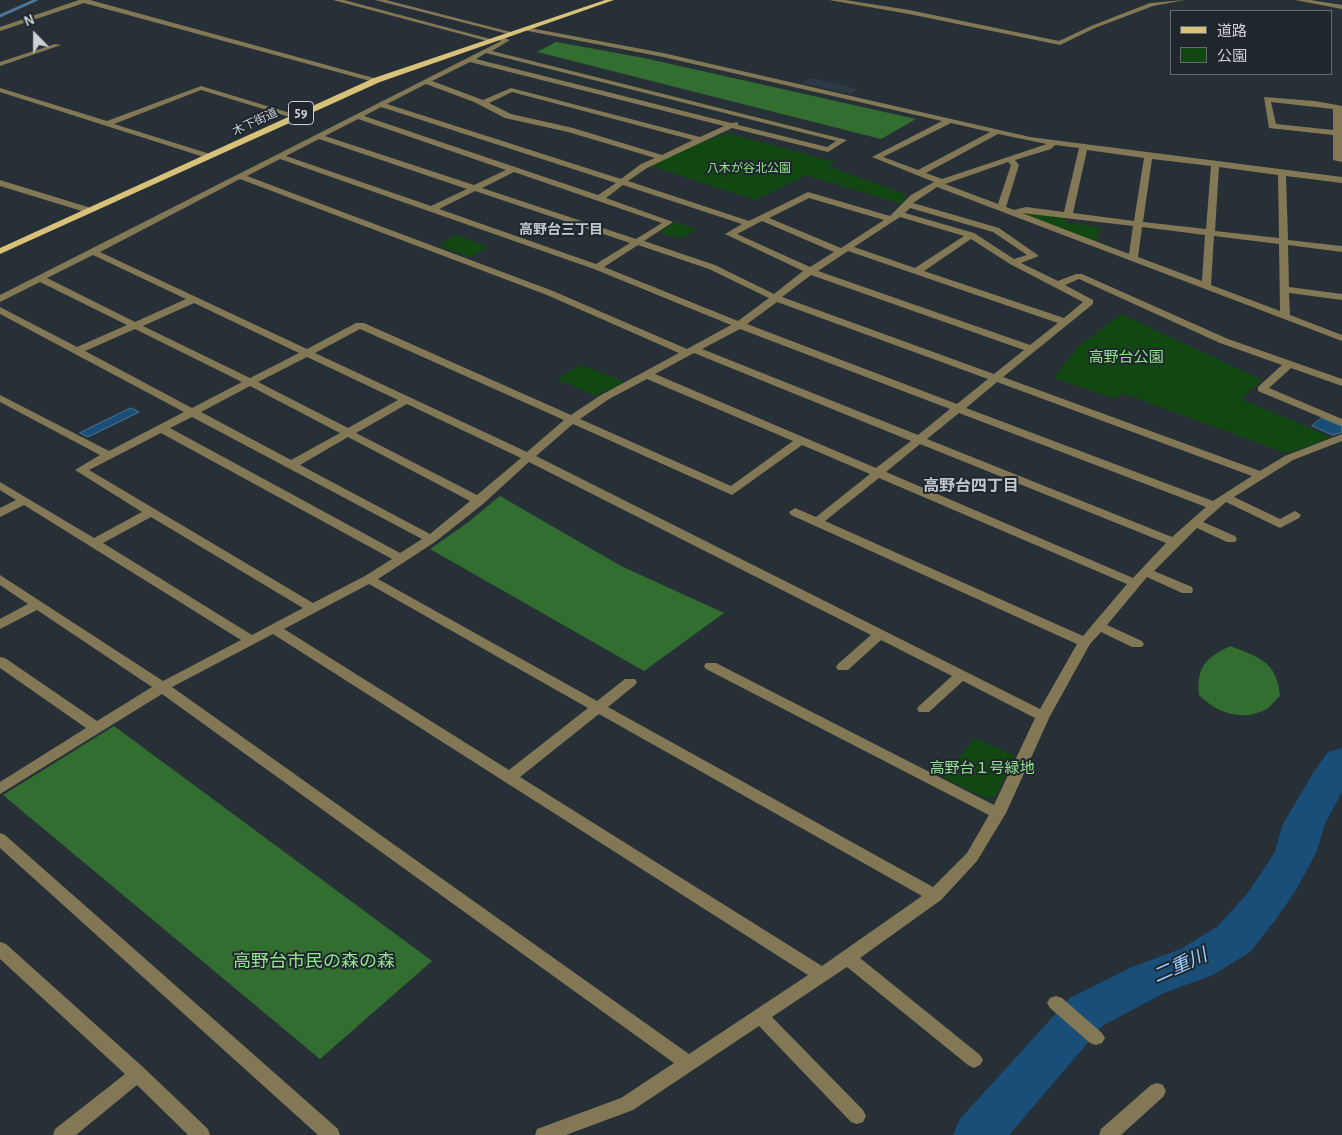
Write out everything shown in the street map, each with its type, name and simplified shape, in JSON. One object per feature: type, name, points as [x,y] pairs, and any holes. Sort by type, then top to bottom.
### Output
[{"type":"main road","name":"木下街道","points":[[0,250],[377,80],[611,0]]},
{"type":"street","points":[[0,29],[86,0],[377,80]]},
{"type":"street","points":[[0,298],[507,40],[495,39],[350,1],[336,0]]},
{"type":"street","points":[[378,0],[512,33]]},
{"type":"street","points":[[832,0],[909,12],[1060,43],[1092,27],[1152,4],[1182,0]]},
{"type":"street","points":[[1298,0],[1342,6]]},
{"type":"street","points":[[524,29],[663,55],[996,132],[1053,143],[1342,180]]},
{"type":"street","points":[[0,64],[57,44]]},
{"type":"street","points":[[469,59],[828,150],[842,140],[485,52]]},
{"type":"street","points":[[424,81],[483,103],[508,116],[570,130],[661,157]]},
{"type":"street","points":[[108,124],[201,88],[296,116]]},
{"type":"street","points":[[0,90],[207,156]]},
{"type":"street","points":[[483,103],[511,90],[701,140]]},
{"type":"street","points":[[1338,133],[1272,126],[1267,98],[1339,108],[1338,160],[1342,160]]},
{"type":"street","points":[[379,104],[624,181],[750,224]]},
{"type":"street","points":[[355,116],[669,222],[597,267]]},
{"type":"street","points":[[600,198],[661,157],[732,126],[748,116]]},
{"type":"street","points":[[949,121],[876,157],[1001,208],[1342,338]]},
{"type":"street","points":[[919,173],[996,132]]},
{"type":"street","points":[[317,136],[712,267],[776,298],[1260,475]]},
{"type":"street","points":[[3,783],[162,687],[369,580],[401,560],[479,501],[571,420],[605,397],[691,352],[758,313],[810,271],[895,217],[910,205],[914,197],[940,183],[1048,147],[1053,143]]},
{"type":"street","points":[[1068,216],[1083,148]]},
{"type":"street","points":[[278,156],[597,267],[739,325],[958,408],[1280,524],[1295,515]]},
{"type":"street","points":[[1133,259],[1148,156]]},
{"type":"street","points":[[1001,208],[1015,164],[1010,160]]},
{"type":"street","points":[[1206,286],[1214,164]]},
{"type":"street","points":[[433,209],[514,169]]},
{"type":"street","points":[[1282,173],[1285,316]]},
{"type":"street","points":[[239,176],[550,293],[691,352],[919,440],[1174,542]]},
{"type":"street","points":[[0,183],[88,210]]},
{"type":"street","points":[[0,194],[15,187]]},
{"type":"street","points":[[818,522],[1090,302],[1013,262],[970,235],[808,195],[730,234],[810,271],[1031,349]]},
{"type":"street","points":[[910,205],[996,230],[1034,256],[1013,262]]},
{"type":"street","points":[[1012,212],[1026,210],[1342,249]]},
{"type":"street","points":[[762,218],[844,249],[917,271],[1065,322]]},
{"type":"street","points":[[917,271],[970,235]]},
{"type":"street","points":[[91,251],[528,457],[1043,716]]},
{"type":"street","points":[[1057,285],[1079,276],[1224,341],[1342,384]]},
{"type":"street","points":[[39,278],[250,382],[479,501]]},
{"type":"street","points":[[1284,289],[1342,297]]},
{"type":"street","points":[[78,351],[193,300]]},
{"type":"street","points":[[0,310],[431,539]]},
{"type":"street","points":[[312,608],[81,470],[360,325],[732,491],[800,441]]},
{"type":"street","points":[[1289,365],[1262,389],[1342,423]]},
{"type":"street","points":[[648,375],[800,441],[1140,578],[1187,590]]},
{"type":"street","points":[[0,398],[108,455]]},
{"type":"street","points":[[291,465],[406,400]]},
{"type":"street","points":[[161,428],[401,560]]},
{"type":"street","points":[[544,1135],[627,1104],[822,975],[935,896],[972,857],[998,813],[1043,716],[1085,642],[1140,578],[1174,542],[1219,501],[1289,458],[1342,437]]},
{"type":"street","points":[[0,485],[251,640]]},
{"type":"street","points":[[0,513],[24,500]]},
{"type":"street","points":[[94,543],[152,512]]},
{"type":"street","points":[[795,512],[1085,642]]},
{"type":"street","points":[[1195,523],[1232,539]]},
{"type":"street","points":[[0,580],[162,687],[689,1064]]},
{"type":"street","points":[[369,580],[935,896]]},
{"type":"street","points":[[0,625],[37,604]]},
{"type":"street","points":[[1098,626],[1137,644]]},
{"type":"street","points":[[273,628],[822,975]]},
{"type":"street","points":[[843,667],[880,634]]},
{"type":"street","points":[[0,661],[96,728]]},
{"type":"street","points":[[711,666],[998,813]]},
{"type":"street","points":[[924,709],[961,675]]},
{"type":"street","points":[[509,778],[630,682]]},
{"type":"street","points":[[0,839],[331,1135]]},
{"type":"street","points":[[0,949],[138,1074],[201,1135]]},
{"type":"street","points":[[847,957],[974,1060]]},
{"type":"street","points":[[1056,1003],[1096,1038]]},
{"type":"street","points":[[760,1016],[857,1116]]},
{"type":"street","points":[[62,1135],[138,1074]]},
{"type":"street","points":[[1108,1135],[1157,1091]]},
{"type":"shaded area","points":[[810,78],[858,89],[851,94],[802,83]]},
{"type":"green space","points":[[556,42],[644,58],[916,119],[881,139],[537,52]]},
{"type":"green space","name":"八木が谷北公園","points":[[727,133],[835,162],[827,166],[907,195],[901,204],[806,175],[756,200],[651,166],[685,149]]},
{"type":"green space","points":[[1028,213],[1066,218],[1066,223],[1100,227],[1096,242],[1026,215]]},
{"type":"green space","points":[[675,222],[696,229],[681,239],[659,232]]},
{"type":"green space","points":[[456,235],[488,247],[470,257],[438,245]]},
{"type":"green space","name":"高野台公園","points":[[1121,314],[1262,380],[1241,399],[1331,437],[1293,452],[1283,452],[1122,393],[1116,399],[1054,378],[1077,348]]},
{"type":"green space","points":[[580,365],[625,382],[596,396],[557,379]]},
{"type":"green space","points":[[500,496],[621,566],[724,613],[644,671],[430,549],[467,523]]},
{"type":"green space","points":[[1230,646],[1257,657],[1275,675],[1280,696],[1265,710],[1245,715],[1228,713],[1213,706],[1199,695],[1199,677],[1204,665],[1214,655]]},
{"type":"green space","name":"高野台市民の森の森","points":[[114,726],[432,961],[320,1059],[3,795]]},
{"type":"green space","name":"高野台１号緑地","points":[[974,738],[1014,755],[996,796],[985,798],[944,778]]},
{"type":"water","points":[[131,408],[139,412],[88,437],[80,433]]},
{"type":"water","points":[[1322,418],[1341,426],[1342,432],[1333,435],[1312,426]]},
{"type":"waterway","points":[[0,16],[36,0]]},
{"type":"waterway","name":"二重川","points":[[978,1135],[1086,1012],[1148,980],[1197,962],[1234,939],[1261,907],[1281,878],[1295,853],[1304,824],[1327,783],[1342,762]]},
{"type":"district","name":"高野台三丁目","points":[[561,230]]},
{"type":"district","name":"高野台四丁目","points":[[971,486]]}]
